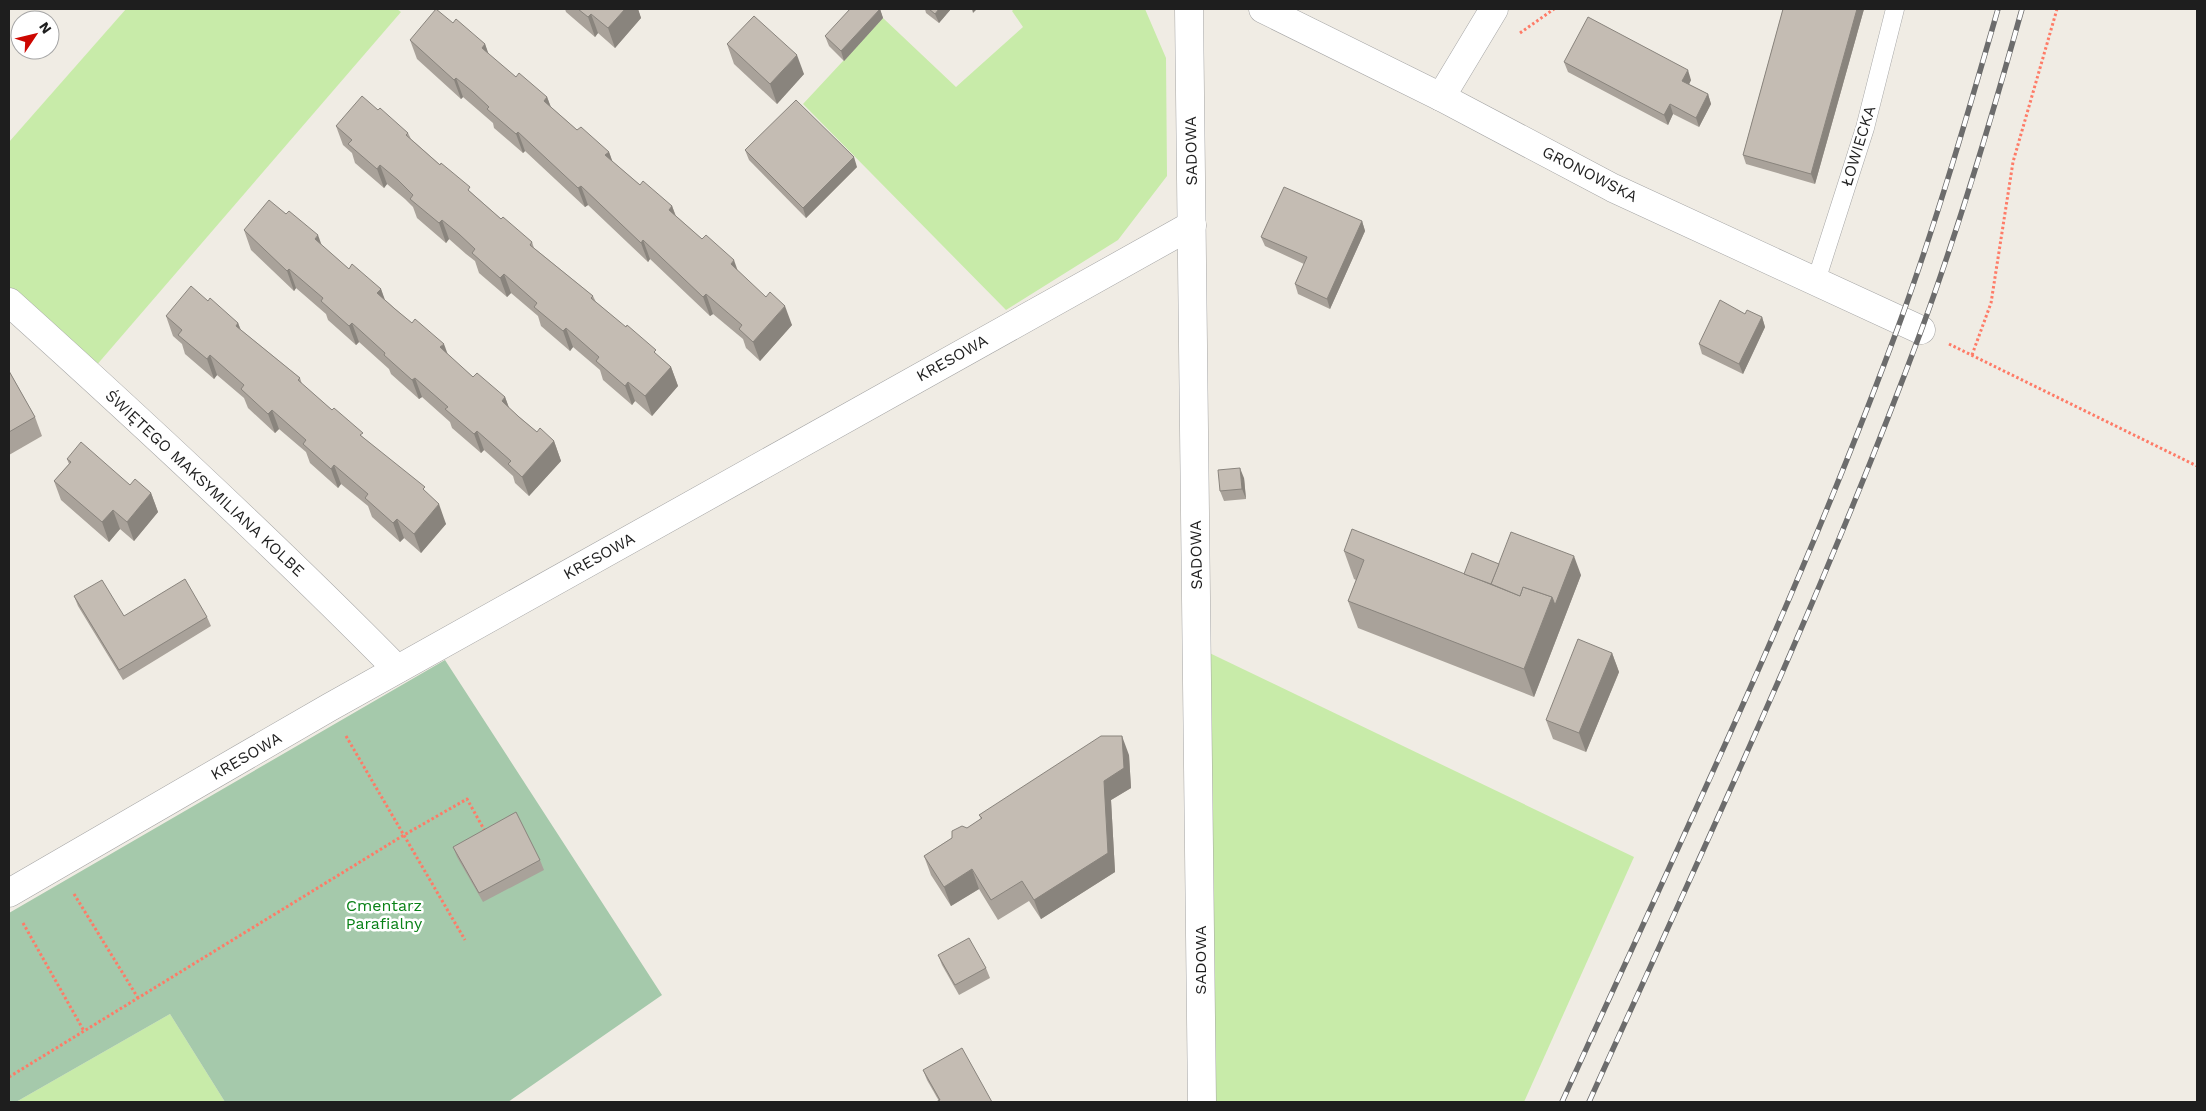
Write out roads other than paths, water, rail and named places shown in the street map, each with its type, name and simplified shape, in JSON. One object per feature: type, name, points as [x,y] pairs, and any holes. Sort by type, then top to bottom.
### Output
[{"type":"street","name":"SADOWA","points":[[1189,9],[1202,1102]]},
{"type":"street","name":"GRONOWSKA","points":[[1263,9],[1441,97],[1614,188],[1921,330]]},
{"type":"street","points":[[1441,97],[1494,9]]},
{"type":"street","name":"KRESOWA","points":[[9,893],[56,864],[397,669],[1192,225]]},
{"type":"street","name":"ŚWIĘTEGO MAKSYMILIANA KOLBE","points":[[9,302],[302,573],[397,669]]},
{"type":"lane","name":"ŁOWIECKA","points":[[1816,281],[1865,128],[1896,9]]},
{"type":"railway","points":[[1562,1102],[1739,714],[1782,616],[1863,419],[1928,242],[1998,9]]},
{"type":"railway","points":[[1589,1102],[1762,719],[1884,429],[1949,251],[2022,9]]},
{"type":"park label","name":"Cmentarz Parafialny","points":[[384,914]]}]
